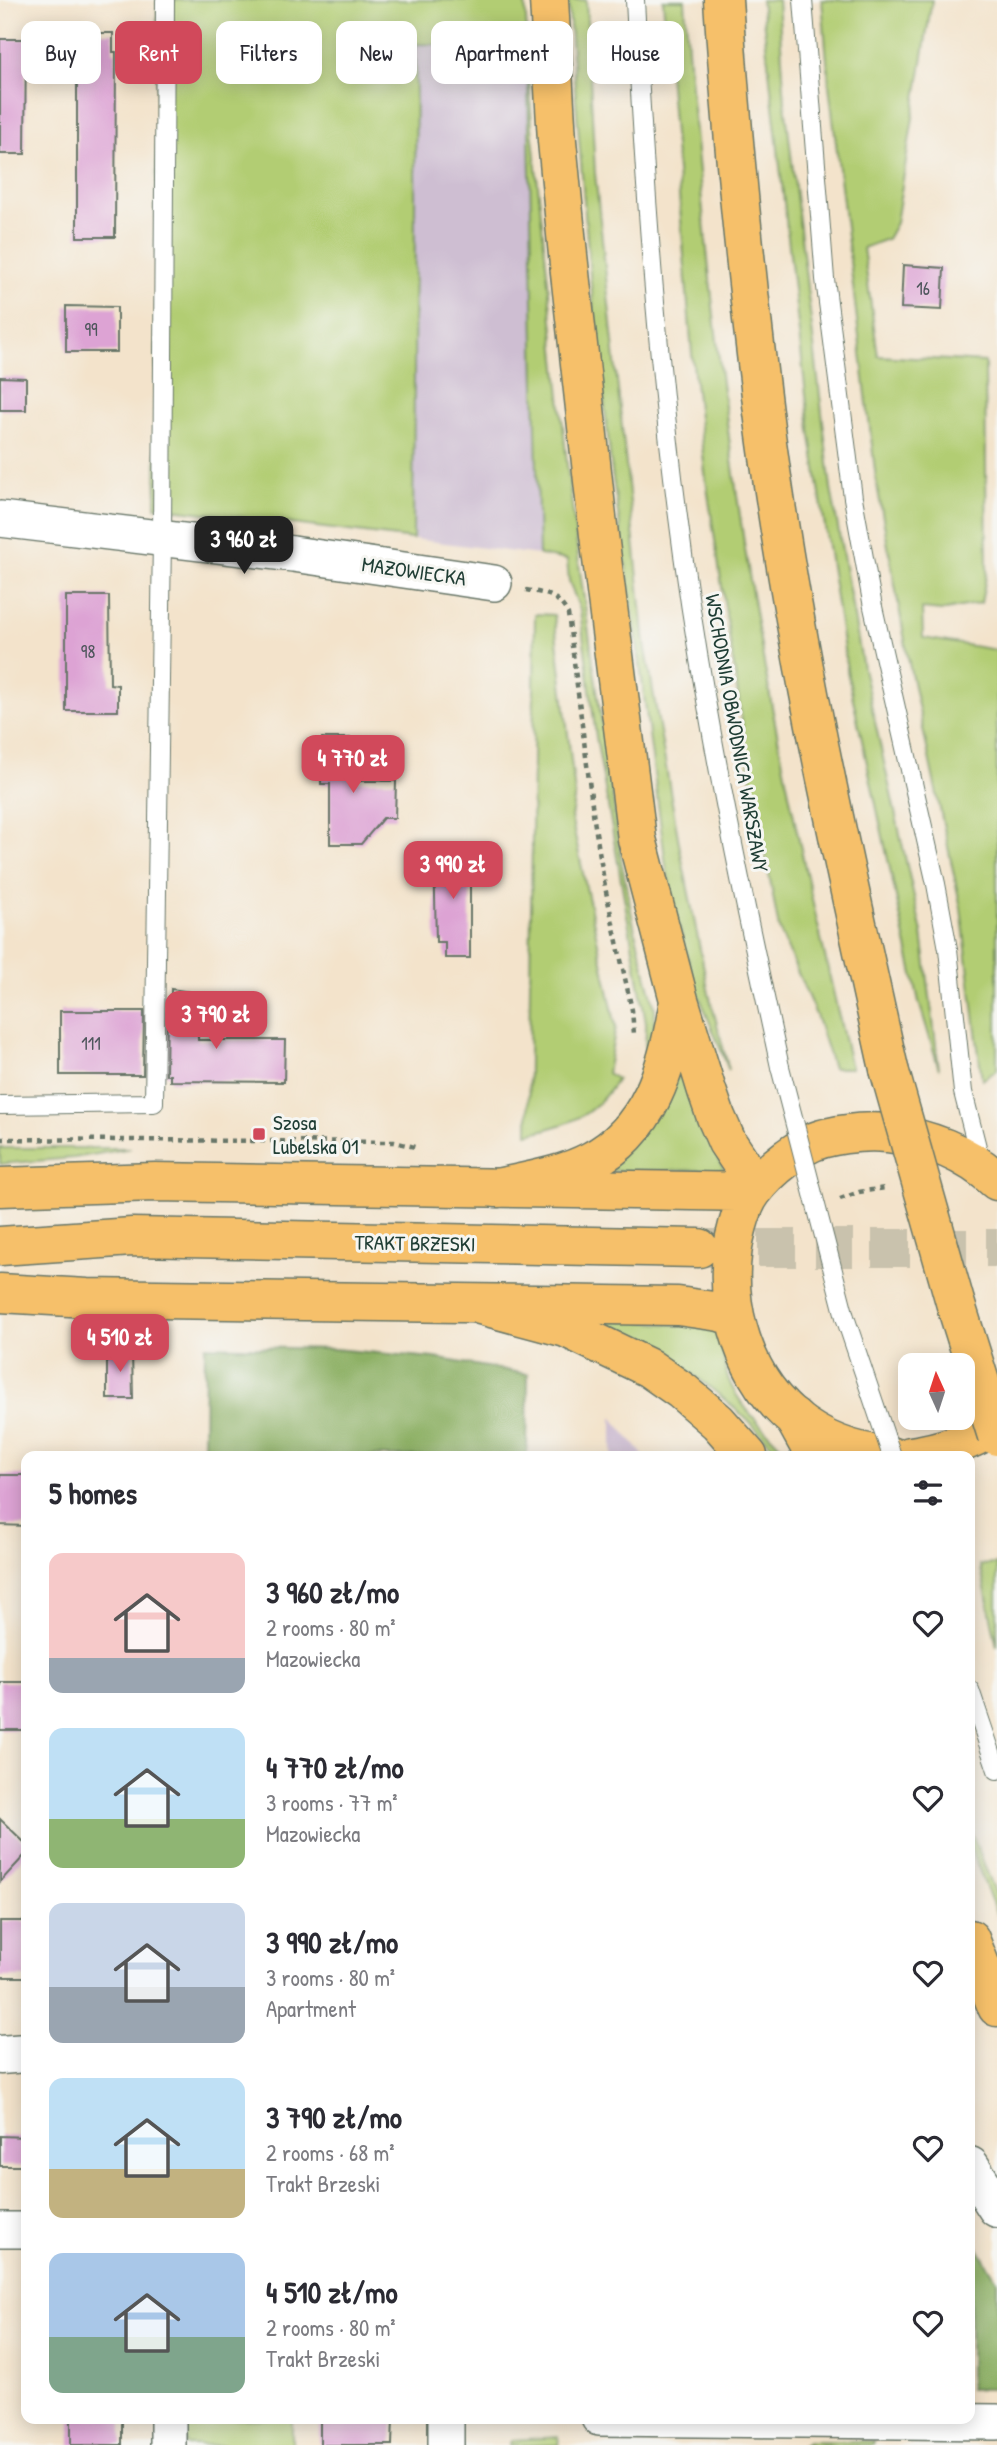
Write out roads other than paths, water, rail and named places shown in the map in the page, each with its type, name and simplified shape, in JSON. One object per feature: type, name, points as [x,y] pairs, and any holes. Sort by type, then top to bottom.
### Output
[{"type":"main road","points":[[549,0],[557,141],[568,255],[637,839],[679,1000],[716,1117],[727,1142],[741,1163],[751,1192]]},
{"type":"main road","points":[[723,0],[736,152],[769,453],[807,684],[889,1069],[951,1289],[997,1436]]},
{"type":"main road","points":[[497,1188],[558,1174],[592,1161],[621,1141],[649,1104],[663,1075],[679,1000]]},
{"type":"main road","points":[[860,1451],[822,1438],[794,1418],[776,1401],[758,1376],[744,1345],[735,1317],[731,1274],[732,1245],[751,1192],[777,1166],[806,1145],[837,1136],[874,1132],[916,1137],[945,1148],[992,1176]]},
{"type":"main road","points":[[0,1186],[155,1182],[751,1192]]},
{"type":"main road","name":"TRAKT BRZESKI","points":[[0,1223],[132,1237],[699,1248]]},
{"type":"main road","name":"TRAKT BRZESKI","points":[[0,1246],[132,1237]]},
{"type":"main road","points":[[0,1293],[87,1298],[678,1306],[735,1317]]},
{"type":"main road","points":[[480,1305],[566,1328],[649,1368],[682,1391],[718,1422],[744,1451]]},
{"type":"main road","points":[[794,1418],[812,1451]]},
{"type":"main road","points":[[938,1451],[958,1445],[997,1424]]},
{"type":"main road","points":[[975,1952],[997,2007]]},
{"type":"street","name":"MAZOWIECKA","points":[[0,519],[293,554],[494,583]]},
{"type":"street","points":[[0,2054],[21,2053]]},
{"type":"street","points":[[975,2174],[997,2208]]},
{"type":"street","points":[[0,2230],[21,2230]]},
{"type":"street","points":[[975,2422],[997,2422]]},
{"type":"street","points":[[168,2424],[168,2445]]},
{"type":"street","points":[[446,2424],[446,2445]]},
{"type":"street","points":[[663,2424],[761,2433],[791,2424]]},
{"type":"lane","points":[[0,1105],[154,1103],[162,538],[165,0]]},
{"type":"lane","name":"WSCHODNIA OBWODNICA WARSZAWY","points":[[635,0],[644,164],[664,391],[682,543],[706,704],[743,897],[780,1067],[845,1317],[889,1451]]},
{"type":"lane","points":[[803,0],[825,279],[853,499],[873,607],[936,884],[948,949],[963,1092],[992,1176]]},
{"type":"lane","points":[[975,1705],[997,1770]]},
{"type":"tunnel","points":[[701,1248],[997,1248]]},
{"type":"place","name":"Szosa Lubelska 01","points":[[259,1134]]}]
